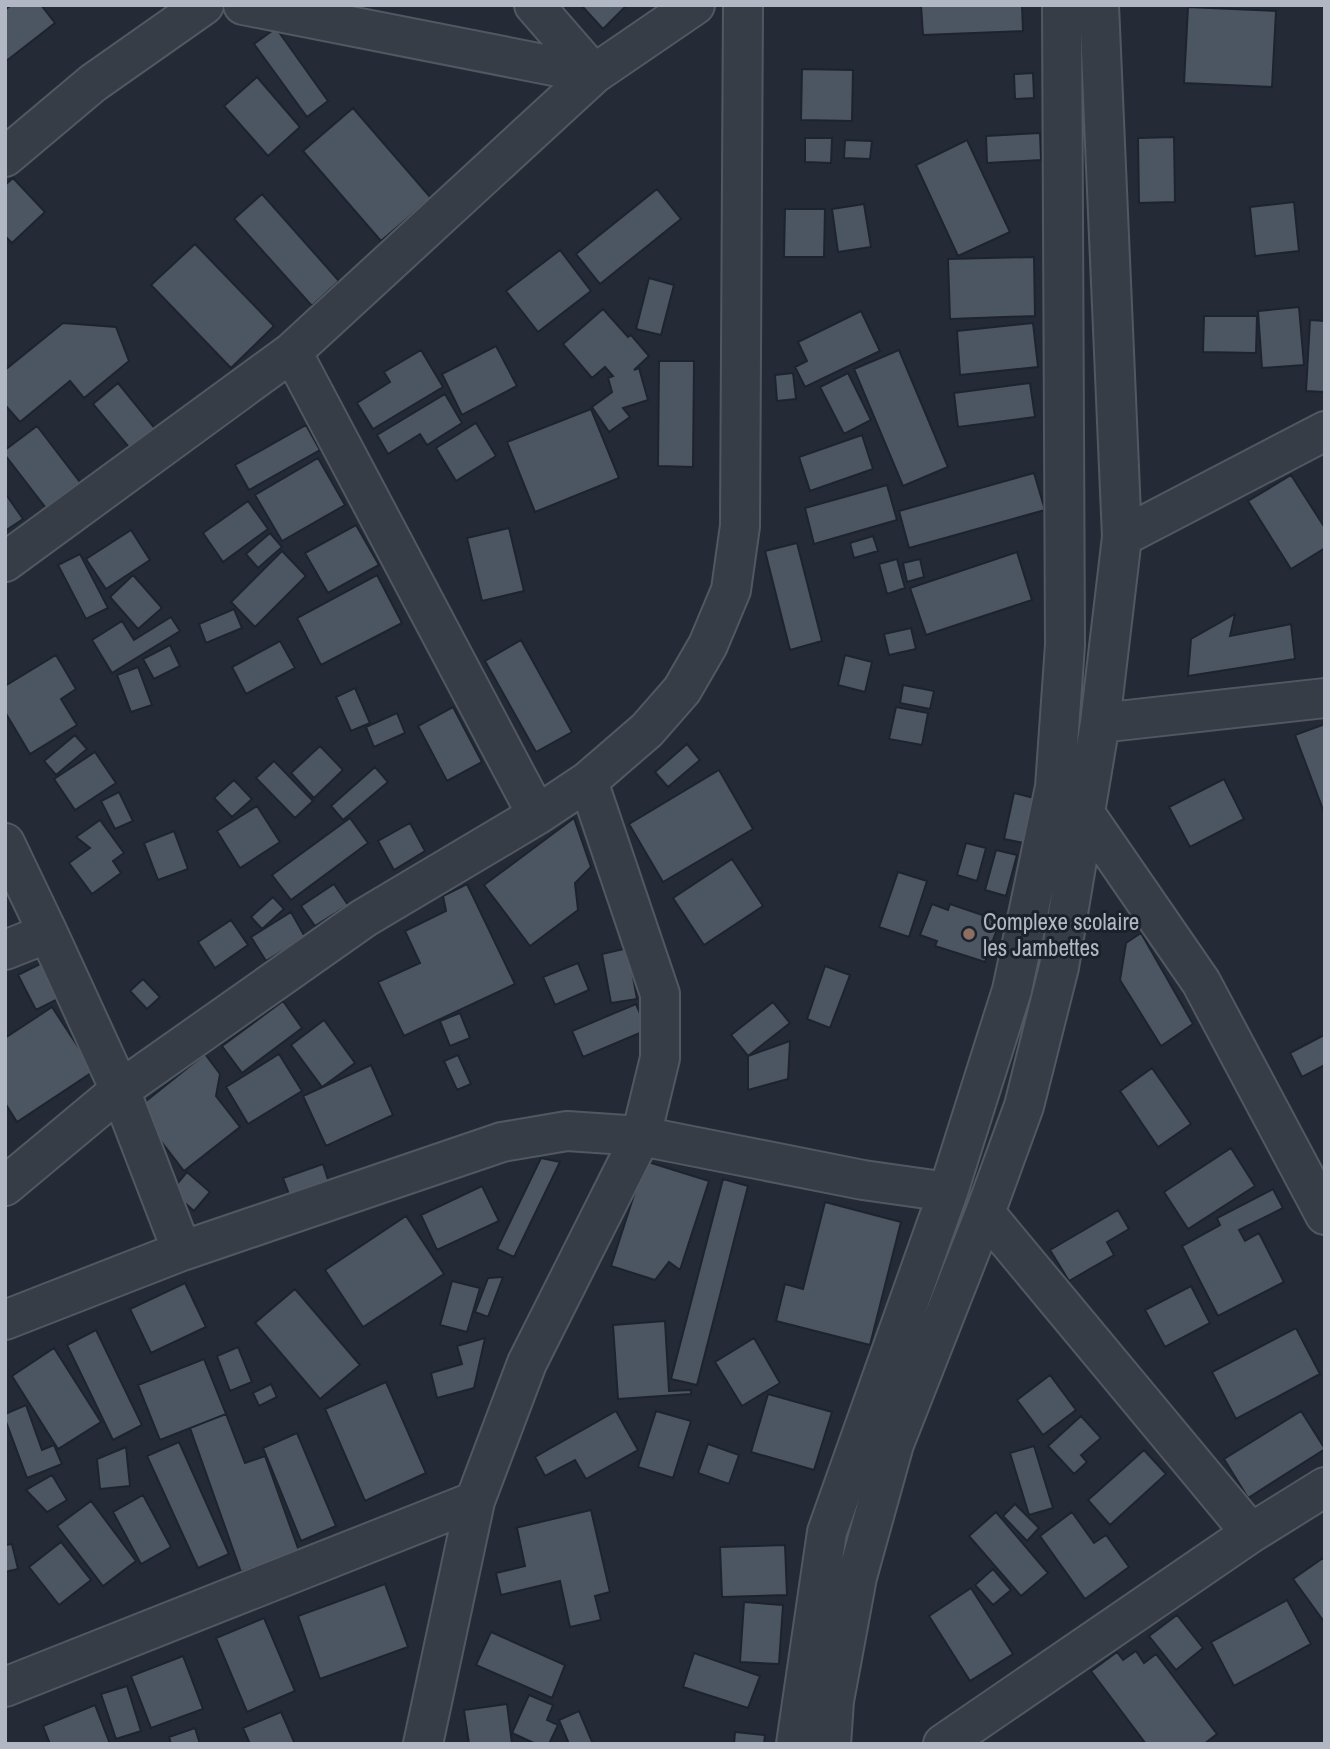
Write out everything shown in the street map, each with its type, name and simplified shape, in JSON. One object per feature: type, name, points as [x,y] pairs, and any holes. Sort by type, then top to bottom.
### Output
[{"type":"street","points":[[5,157],[93,83],[204,5]]},
{"type":"street","points":[[243,5],[594,74]]},
{"type":"street","points":[[534,5],[594,74]]},
{"type":"street","points":[[5,562],[292,352],[594,74],[695,5]]},
{"type":"street","points":[[5,1186],[120,1090],[364,918],[537,815],[588,781],[647,730],[681,690],[708,645],[731,590],[740,526],[743,5]]},
{"type":"street","points":[[796,1744],[827,1532],[948,1192],[1012,990],[1055,787],[1065,645],[1062,5]]},
{"type":"street","points":[[831,1744],[834,1701],[858,1577],[894,1444],[1024,1106],[1059,967],[1086,815],[1122,537],[1099,5]]},
{"type":"street","points":[[292,352],[537,815]]},
{"type":"street","points":[[1122,537],[1325,431]]},
{"type":"street","points":[[1100,723],[1325,698]]},
{"type":"street","points":[[423,1744],[475,1501],[527,1363],[641,1136],[660,1058],[660,994],[588,781]]},
{"type":"street","points":[[1086,815],[1201,982],[1325,1215]]},
{"type":"street","points":[[5,843],[120,1090],[182,1251]]},
{"type":"street","points":[[5,950],[48,933]]},
{"type":"street","points":[[5,1320],[182,1251],[502,1142],[567,1131],[641,1136],[863,1180],[948,1192]]},
{"type":"street","points":[[985,1213],[1251,1533]]},
{"type":"street","points":[[943,1744],[1251,1533],[1325,1486]]},
{"type":"street","points":[[5,1687],[475,1501]]},
{"type":"building","points":[[11,5],[41,5],[55,23],[5,62],[5,10]]},
{"type":"building","points":[[581,5],[627,5],[603,29]]},
{"type":"building","points":[[921,5],[1022,5],[1023,31],[923,35]]},
{"type":"building","points":[[1188,7],[1276,11],[1272,87],[1184,83]]},
{"type":"building","points":[[276,28],[328,101],[307,117],[254,44]]},
{"type":"building","points":[[802,69],[853,70],[852,121],[801,120]]},
{"type":"building","points":[[1033,73],[1034,98],[1015,99],[1014,74]]},
{"type":"building","points":[[257,77],[300,127],[268,156],[224,106]]},
{"type":"building","points":[[353,108],[431,198],[381,241],[303,151]]},
{"type":"building","points":[[1040,133],[1041,160],[987,163],[986,136]]},
{"type":"building","points":[[1174,137],[1175,202],[1139,203],[1138,138]]},
{"type":"building","points":[[805,138],[832,138],[831,163],[805,162]]},
{"type":"building","points":[[845,140],[872,141],[870,159],[844,158]]},
{"type":"building","points":[[967,140],[1010,232],[958,256],[916,165]]},
{"type":"building","points":[[13,178],[45,212],[12,243],[5,236],[5,185]]},
{"type":"building","points":[[657,189],[681,219],[600,284],[576,254]]},
{"type":"building","points":[[262,194],[339,281],[312,306],[234,219]]},
{"type":"building","points":[[1294,202],[1299,251],[1255,256],[1250,207]]},
{"type":"building","points":[[864,204],[871,247],[838,252],[832,209]]},
{"type":"building","points":[[785,209],[825,209],[824,257],[784,257]]},
{"type":"building","points":[[195,244],[274,326],[231,368],[151,285]]},
{"type":"building","points":[[560,250],[591,291],[538,332],[506,291]]},
{"type":"building","points":[[1034,257],[1035,316],[950,319],[948,259]]},
{"type":"building","points":[[649,278],[674,285],[661,335],[636,329]]},
{"type":"building","points":[[1299,307],[1304,365],[1262,368],[1258,311]]},
{"type":"building","points":[[603,309],[649,356],[634,370],[639,368],[648,400],[623,408],[630,417],[609,432],[592,407],[612,392],[608,378],[613,376],[605,367],[592,378],[563,344]]},
{"type":"building","points":[[861,311],[880,351],[805,387],[795,367],[807,361],[798,342]]},
{"type":"building","points":[[1204,316],[1257,316],[1256,353],[1203,352]]},
{"type":"building","points":[[1310,320],[1325,321],[1325,392],[1306,391]]},
{"type":"building","points":[[63,323],[116,327],[129,361],[84,398],[70,381],[20,422],[5,405],[5,370]]},
{"type":"building","points":[[1033,323],[1038,367],[960,375],[957,331]]},
{"type":"building","points":[[496,346],[517,386],[462,415],[442,374]]},
{"type":"building","points":[[421,350],[443,387],[373,429],[357,403],[390,382],[384,372]]},
{"type":"building","points":[[899,350],[948,467],[903,486],[854,369]]},
{"type":"building","points":[[659,361],[694,361],[693,467],[658,466]]},
{"type":"building","points":[[793,373],[796,399],[777,401],[775,375]]},
{"type":"building","points":[[848,373],[871,420],[844,434],[820,387]]},
{"type":"building","points":[[118,383],[157,431],[132,451],[93,404]]},
{"type":"building","points":[[1030,383],[1035,417],[958,427],[954,393]]},
{"type":"building","points":[[445,394],[462,423],[427,445],[420,434],[388,454],[377,435]]},
{"type":"building","points":[[591,409],[619,478],[535,512],[507,442]]},
{"type":"building","points":[[476,423],[496,456],[456,481],[436,448]]},
{"type":"building","points":[[306,425],[320,450],[249,490],[235,465]]},
{"type":"building","points":[[37,426],[86,490],[52,516],[5,455],[5,450]]},
{"type":"building","points":[[862,435],[873,469],[810,491],[799,457]]},
{"type":"building","points":[[318,458],[345,505],[282,541],[255,495]]},
{"type":"building","points":[[1034,473],[1045,510],[909,548],[899,511]]},
{"type":"building","points":[[1291,475],[1325,528],[1325,548],[1291,569],[1248,501]]},
{"type":"building","points":[[887,485],[897,520],[814,544],[805,508]]},
{"type":"building","points":[[5,493],[23,519],[5,531]]},
{"type":"building","points":[[248,501],[268,529],[223,562],[203,533]]},
{"type":"building","points":[[356,525],[379,565],[328,593],[305,553]]},
{"type":"building","points":[[509,528],[524,591],[482,601],[467,538]]},
{"type":"building","points":[[131,530],[150,560],[106,589],[86,559]]},
{"type":"building","points":[[270,533],[282,547],[258,568],[246,554]]},
{"type":"building","points":[[873,536],[878,551],[854,558],[850,543]]},
{"type":"building","points":[[797,543],[822,641],[790,650],[765,551]]},
{"type":"building","points":[[282,551],[306,576],[255,627],[231,602]]},
{"type":"building","points":[[1017,552],[1032,600],[926,635],[910,588]]},
{"type":"building","points":[[80,554],[108,608],[86,619],[58,565]]},
{"type":"building","points":[[897,559],[905,588],[887,594],[879,564]]},
{"type":"building","points":[[920,559],[924,577],[907,582],[903,563]]},
{"type":"building","points":[[133,575],[162,608],[138,629],[110,597]]},
{"type":"building","points":[[377,575],[402,623],[321,665],[297,618]]},
{"type":"building","points":[[234,609],[242,628],[206,643],[199,624]]},
{"type":"building","points":[[1235,614],[1230,636],[1291,624],[1295,659],[1188,676],[1191,639]]},
{"type":"building","points":[[171,617],[180,631],[112,673],[92,640],[122,621],[134,640]]},
{"type":"building","points":[[911,628],[916,649],[889,655],[884,634]]},
{"type":"building","points":[[521,640],[572,732],[536,752],[485,661]]},
{"type":"building","points":[[280,641],[295,668],[246,694],[232,667]]},
{"type":"building","points":[[170,645],[180,666],[154,679],[143,659]]},
{"type":"building","points":[[56,655],[76,689],[61,699],[77,725],[30,754],[5,712],[5,686]]},
{"type":"building","points":[[845,655],[872,662],[865,692],[838,685]]},
{"type":"building","points":[[138,667],[152,705],[131,712],[117,675]]},
{"type":"building","points":[[903,685],[934,691],[930,709],[900,703]]},
{"type":"building","points":[[355,688],[370,723],[351,731],[336,697]]},
{"type":"building","points":[[453,707],[482,762],[447,781],[418,726]]},
{"type":"building","points":[[896,707],[928,713],[922,745],[889,739]]},
{"type":"building","points":[[397,713],[405,733],[374,747],[366,727]]},
{"type":"building","points":[[1325,724],[1325,815],[1295,735]]},
{"type":"building","points":[[75,735],[87,749],[56,775],[44,761]]},
{"type":"building","points":[[687,744],[700,760],[668,787],[655,772]]},
{"type":"building","points":[[320,746],[343,770],[314,798],[291,773]]},
{"type":"building","points":[[95,752],[116,783],[75,810],[54,779]]},
{"type":"building","points":[[274,761],[313,801],[295,818],[256,778]]},
{"type":"building","points":[[375,767],[388,782],[343,820],[331,806]]},
{"type":"building","points":[[719,770],[753,829],[663,882],[629,824]]},
{"type":"building","points":[[1224,779],[1244,819],[1190,847],[1169,807]]},
{"type":"building","points":[[234,780],[252,799],[232,817],[214,798]]},
{"type":"building","points":[[119,792],[133,821],[115,829],[101,801]]},
{"type":"building","points":[[1014,793],[1034,798],[1024,843],[1004,839]]},
{"type":"building","points":[[257,806],[280,842],[240,868],[217,831]]},
{"type":"building","points":[[350,818],[368,843],[291,900],[272,875]]},
{"type":"building","points":[[574,818],[591,867],[575,883],[578,910],[530,946],[484,885]]},
{"type":"building","points":[[100,820],[124,853],[113,861],[121,873],[92,894],[69,863],[90,848],[76,837]]},
{"type":"building","points":[[410,823],[425,851],[394,870],[378,841]]},
{"type":"building","points":[[174,831],[188,869],[158,880],[144,843]]},
{"type":"building","points":[[966,843],[986,848],[977,881],[957,875]]},
{"type":"building","points":[[996,850],[1017,855],[1006,896],[985,890]]},
{"type":"building","points":[[732,859],[763,906],[704,945],[673,898]]},
{"type":"building","points":[[898,872],[927,881],[909,937],[879,927]]},
{"type":"building","points":[[334,884],[348,905],[315,926],[301,906]]},
{"type":"building","points":[[467,884],[515,984],[404,1036],[378,982],[420,963],[405,931],[446,911],[443,896]]},
{"type":"building","points":[[273,897],[284,909],[262,929],[251,917]]},
{"type":"building","points":[[932,904],[948,910],[950,904],[1000,921],[985,962],[935,946],[937,941],[920,935]]},
{"type":"building","points":[[291,912],[305,937],[266,961],[251,937]]},
{"type":"building","points":[[231,920],[248,945],[215,968],[198,942]]},
{"type":"building","points":[[1141,933],[1193,1024],[1161,1046],[1120,980],[1126,943]]},
{"type":"building","points":[[628,948],[637,999],[611,1003],[602,954]]},
{"type":"building","points":[[42,963],[60,998],[36,1010],[18,975]]},
{"type":"building","points":[[578,963],[589,990],[555,1005],[543,977]]},
{"type":"building","points":[[825,966],[850,975],[830,1028],[807,1019]]},
{"type":"building","points":[[143,979],[160,997],[147,1009],[130,991]]},
{"type":"building","points":[[283,1001],[302,1028],[242,1073],[222,1046]]},
{"type":"building","points":[[773,1002],[790,1023],[748,1056],[731,1035]]},
{"type":"building","points":[[636,1004],[647,1030],[583,1057],[572,1031]]},
{"type":"building","points":[[52,1007],[94,1071],[17,1122],[5,1103],[5,1038]]},
{"type":"building","points":[[460,1013],[470,1038],[450,1046],[440,1021]]},
{"type":"building","points":[[324,1020],[355,1063],[322,1087],[291,1045]]},
{"type":"building","points":[[1324,1035],[1325,1065],[1302,1077],[1290,1053]]},
{"type":"building","points":[[790,1041],[788,1079],[748,1090],[748,1056]]},
{"type":"building","points":[[205,1054],[220,1074],[216,1096],[240,1127],[184,1171],[136,1109]]},
{"type":"building","points":[[279,1054],[302,1091],[248,1124],[226,1087]]},
{"type":"building","points":[[458,1055],[471,1084],[457,1090],[444,1061]]},
{"type":"building","points":[[371,1065],[393,1115],[326,1146],[303,1096]]},
{"type":"building","points":[[1152,1068],[1191,1124],[1158,1147],[1120,1091]]},
{"type":"building","points":[[1231,1148],[1255,1186],[1188,1229],[1164,1192]]},
{"type":"building","points":[[541,1158],[560,1162],[514,1257],[497,1249]]},
{"type":"building","points":[[645,1161],[709,1181],[680,1270],[669,1262],[655,1280],[611,1266]]},
{"type":"building","points":[[323,1164],[329,1183],[290,1197],[283,1178]]},
{"type":"building","points":[[187,1172],[210,1192],[194,1211],[171,1191]]},
{"type":"building","points":[[723,1179],[748,1186],[697,1385],[671,1379]]},
{"type":"building","points":[[482,1186],[499,1221],[437,1250],[421,1215]]},
{"type":"building","points":[[1273,1189],[1283,1208],[1239,1230],[1245,1241],[1259,1233],[1284,1282],[1218,1316],[1182,1246],[1220,1225],[1217,1218]]},
{"type":"building","points":[[825,1202],[901,1222],[870,1345],[776,1321],[785,1284],[803,1289]]},
{"type":"building","points":[[1118,1210],[1129,1229],[1107,1242],[1114,1255],[1069,1281],[1050,1250]]},
{"type":"building","points":[[406,1216],[444,1274],[363,1327],[325,1270]]},
{"type":"building","points":[[503,1277],[488,1317],[475,1312],[488,1278]]},
{"type":"building","points":[[452,1281],[480,1288],[467,1332],[440,1325]]},
{"type":"building","points":[[185,1283],[206,1327],[151,1353],[130,1309]]},
{"type":"building","points":[[1191,1286],[1210,1323],[1165,1347],[1145,1310]]},
{"type":"building","points":[[295,1289],[360,1365],[320,1399],[255,1323]]},
{"type":"building","points":[[665,1321],[669,1391],[691,1390],[691,1394],[618,1399],[613,1325]]},
{"type":"building","points":[[1296,1328],[1320,1374],[1236,1419],[1212,1372]]},
{"type":"building","points":[[96,1330],[142,1425],[113,1440],[67,1345]]},
{"type":"building","points":[[485,1338],[474,1388],[437,1398],[431,1373],[462,1364],[457,1346]]},
{"type":"building","points":[[754,1338],[780,1383],[742,1406],[715,1362]]},
{"type":"building","points":[[238,1347],[252,1382],[230,1391],[217,1356]]},
{"type":"building","points":[[54,1348],[101,1422],[58,1449],[12,1376]]},
{"type":"building","points":[[204,1359],[226,1414],[160,1440],[138,1385]]},
{"type":"building","points":[[1050,1375],[1076,1410],[1043,1435],[1017,1400]]},
{"type":"building","points":[[386,1382],[426,1473],[365,1501],[325,1409]]},
{"type":"building","points":[[271,1384],[277,1397],[259,1406],[253,1393]]},
{"type":"building","points":[[768,1394],[832,1412],[814,1470],[751,1452]]},
{"type":"building","points":[[26,1405],[42,1450],[54,1445],[62,1464],[27,1478],[5,1419],[5,1414]]},
{"type":"building","points":[[616,1411],[638,1450],[586,1479],[575,1460],[545,1476],[535,1457]]},
{"type":"building","points":[[656,1411],[691,1421],[673,1478],[638,1467]]},
{"type":"building","points":[[1301,1411],[1325,1449],[1248,1498],[1224,1459]]},
{"type":"building","points":[[226,1414],[245,1463],[265,1456],[299,1551],[241,1572],[190,1428]]},
{"type":"building","points":[[1081,1416],[1101,1438],[1081,1455],[1087,1462],[1074,1474],[1048,1446]]},
{"type":"building","points":[[297,1433],[336,1526],[301,1541],[263,1448]]},
{"type":"building","points":[[179,1442],[229,1554],[198,1568],[147,1456]]},
{"type":"building","points":[[708,1444],[739,1455],[729,1484],[698,1473]]},
{"type":"building","points":[[1034,1446],[1053,1508],[1029,1515],[1010,1453]]},
{"type":"building","points":[[126,1447],[130,1486],[100,1489],[97,1459]]},
{"type":"building","points":[[1144,1450],[1166,1474],[1110,1525],[1088,1500]]},
{"type":"building","points":[[52,1475],[67,1500],[47,1512],[26,1490]]},
{"type":"building","points":[[143,1495],[171,1547],[141,1564],[113,1512]]},
{"type":"building","points":[[91,1501],[136,1561],[103,1586],[57,1526]]},
{"type":"building","points":[[1015,1504],[1039,1528],[1027,1541],[1003,1516]]},
{"type":"building","points":[[591,1510],[610,1592],[595,1596],[601,1620],[570,1627],[560,1581],[501,1595],[496,1573],[525,1566],[515,1528]]},
{"type":"building","points":[[996,1512],[1048,1573],[1021,1596],[969,1536]]},
{"type":"building","points":[[1072,1512],[1094,1543],[1106,1535],[1129,1567],[1085,1599],[1040,1536]]},
{"type":"building","points":[[61,1542],[91,1580],[59,1605],[29,1567]]},
{"type":"building","points":[[12,1544],[18,1569],[5,1572],[5,1545]]},
{"type":"building","points":[[785,1545],[787,1595],[722,1597],[720,1547]]},
{"type":"building","points":[[1323,1558],[1325,1561],[1325,1623],[1293,1579]]},
{"type":"building","points":[[993,1569],[1011,1590],[993,1605],[975,1585]]},
{"type":"building","points":[[385,1584],[408,1647],[320,1679],[298,1616]]},
{"type":"building","points":[[971,1588],[1013,1654],[970,1681],[929,1616]]},
{"type":"building","points":[[1287,1600],[1311,1644],[1234,1686],[1211,1642]]},
{"type":"building","points":[[744,1602],[783,1605],[779,1664],[740,1662]]},
{"type":"building","points":[[1177,1615],[1203,1648],[1176,1670],[1149,1636]]},
{"type":"building","points":[[264,1618],[295,1691],[247,1712],[216,1638]]},
{"type":"building","points":[[491,1632],[565,1665],[552,1698],[476,1665]]},
{"type":"building","points":[[1136,1651],[1144,1663],[1156,1654],[1217,1734],[1204,1744],[1146,1744],[1091,1671],[1117,1652],[1123,1660]]},
{"type":"building","points":[[694,1653],[760,1676],[748,1708],[683,1687]]},
{"type":"building","points":[[183,1656],[203,1709],[151,1728],[131,1676]]},
{"type":"building","points":[[127,1686],[141,1731],[116,1739],[101,1694]]},
{"type":"building","points":[[529,1695],[553,1705],[547,1720],[558,1725],[549,1744],[536,1744],[512,1733]]},
{"type":"building","points":[[507,1704],[512,1744],[469,1744],[464,1710]]},
{"type":"building","points":[[95,1705],[110,1744],[50,1744],[43,1726]]},
{"type":"building","points":[[579,1711],[593,1744],[569,1744],[559,1720]]},
{"type":"building","points":[[281,1712],[295,1744],[250,1744],[243,1728]]},
{"type":"building","points":[[195,1728],[200,1744],[171,1744],[169,1737]]},
{"type":"building","points":[[735,1732],[765,1735],[764,1744],[734,1744]]},
{"type":"place","name":"Complexe scolaire les Jambettes","points":[[969,934]]}]
